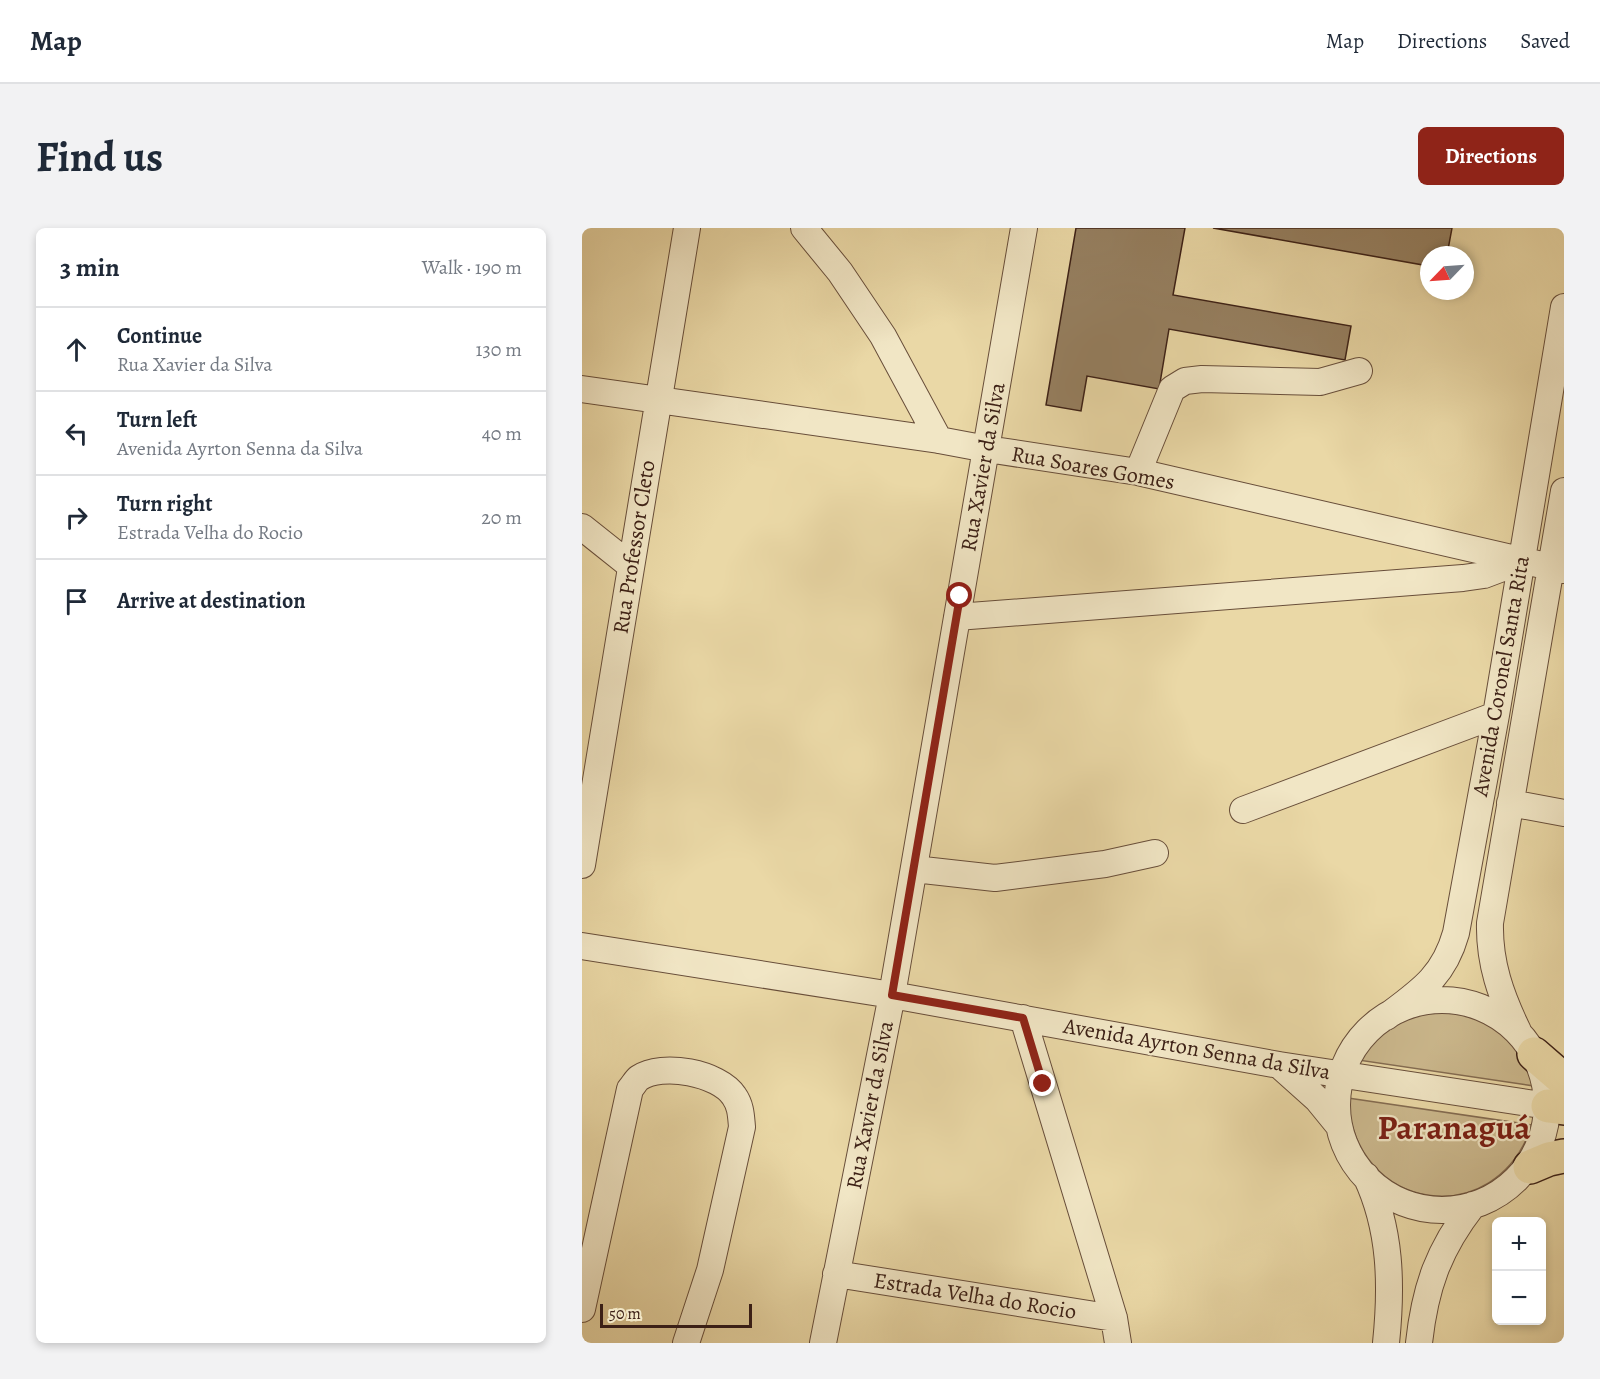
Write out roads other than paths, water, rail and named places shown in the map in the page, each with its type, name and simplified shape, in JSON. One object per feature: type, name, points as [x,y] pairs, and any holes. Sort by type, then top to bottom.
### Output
[{"type":"highway","points":[[1530,1167],[1564,1156]]},
{"type":"street","name":"Rua Professor Cleto","points":[[582,866],[687,228]]},
{"type":"street","points":[[804,228],[840,272],[883,336],[939,440]]},
{"type":"street","name":"Rua Xavier da Silva","points":[[823,1343],[892,995],[1024,228]]},
{"type":"street","name":"Avenida Coronel Santa Rita","points":[[1386,1017],[1434,977],[1443,966],[1452,947],[1460,915],[1496,715],[1564,307]]},
{"type":"street","points":[[1138,472],[1172,389],[1185,381],[1202,379],[1320,382],[1359,371]]},
{"type":"street","name":"Rua Soares Gomes","points":[[582,389],[939,440],[1138,472],[1521,561],[1559,565]]},
{"type":"street","name":"Avenida Coronel Santa Rita","points":[[1550,1075],[1506,1006],[1494,969],[1490,923],[1533,663],[1559,565],[1564,491]]},
{"type":"street","points":[[582,527],[631,566]]},
{"type":"street","points":[[957,617],[1463,578],[1484,575],[1521,561]]},
{"type":"street","points":[[1505,658],[1533,663]]},
{"type":"street","points":[[1243,810],[1496,715]]},
{"type":"street","points":[[1510,803],[1564,813]]},
{"type":"street","points":[[914,869],[995,878],[1105,864],[1155,853]]},
{"type":"street","name":"Avenida Ayrton Senna da Silva","points":[[582,946],[892,995],[1338,1074],[1550,1075]]},
{"type":"street","points":[[1366,1175],[1385,1192],[1415,1206],[1447,1210],[1473,1205],[1498,1195],[1521,1178],[1530,1167],[1544,1131],[1550,1075],[1503,1019],[1480,1008],[1457,1002],[1420,1003],[1402,1009],[1367,1031],[1352,1048],[1338,1074],[1336,1097],[1342,1131],[1348,1146],[1366,1175],[1382,1221],[1389,1261],[1390,1305],[1386,1343]]},
{"type":"street","name":"Estrada Velha do Rocio","points":[[1023,1018],[1114,1318],[1118,1343]]},
{"type":"street","points":[[1278,1065],[1316,1060],[1352,1048]]},
{"type":"street","points":[[1278,1065],[1317,1099],[1342,1131]]},
{"type":"street","points":[[582,1309],[630,1089],[639,1078],[664,1070],[683,1070],[723,1083],[734,1095],[741,1109],[742,1127],[710,1270],[686,1343]]},
{"type":"street","points":[[1419,1343],[1423,1309],[1435,1269],[1455,1230],[1473,1205]]},
{"type":"street","name":"Estrada Velha do Rocio","points":[[836,1274],[1114,1318]]},
{"type":"district","name":"Paranaguá","points":[[1454,1127]]}]
